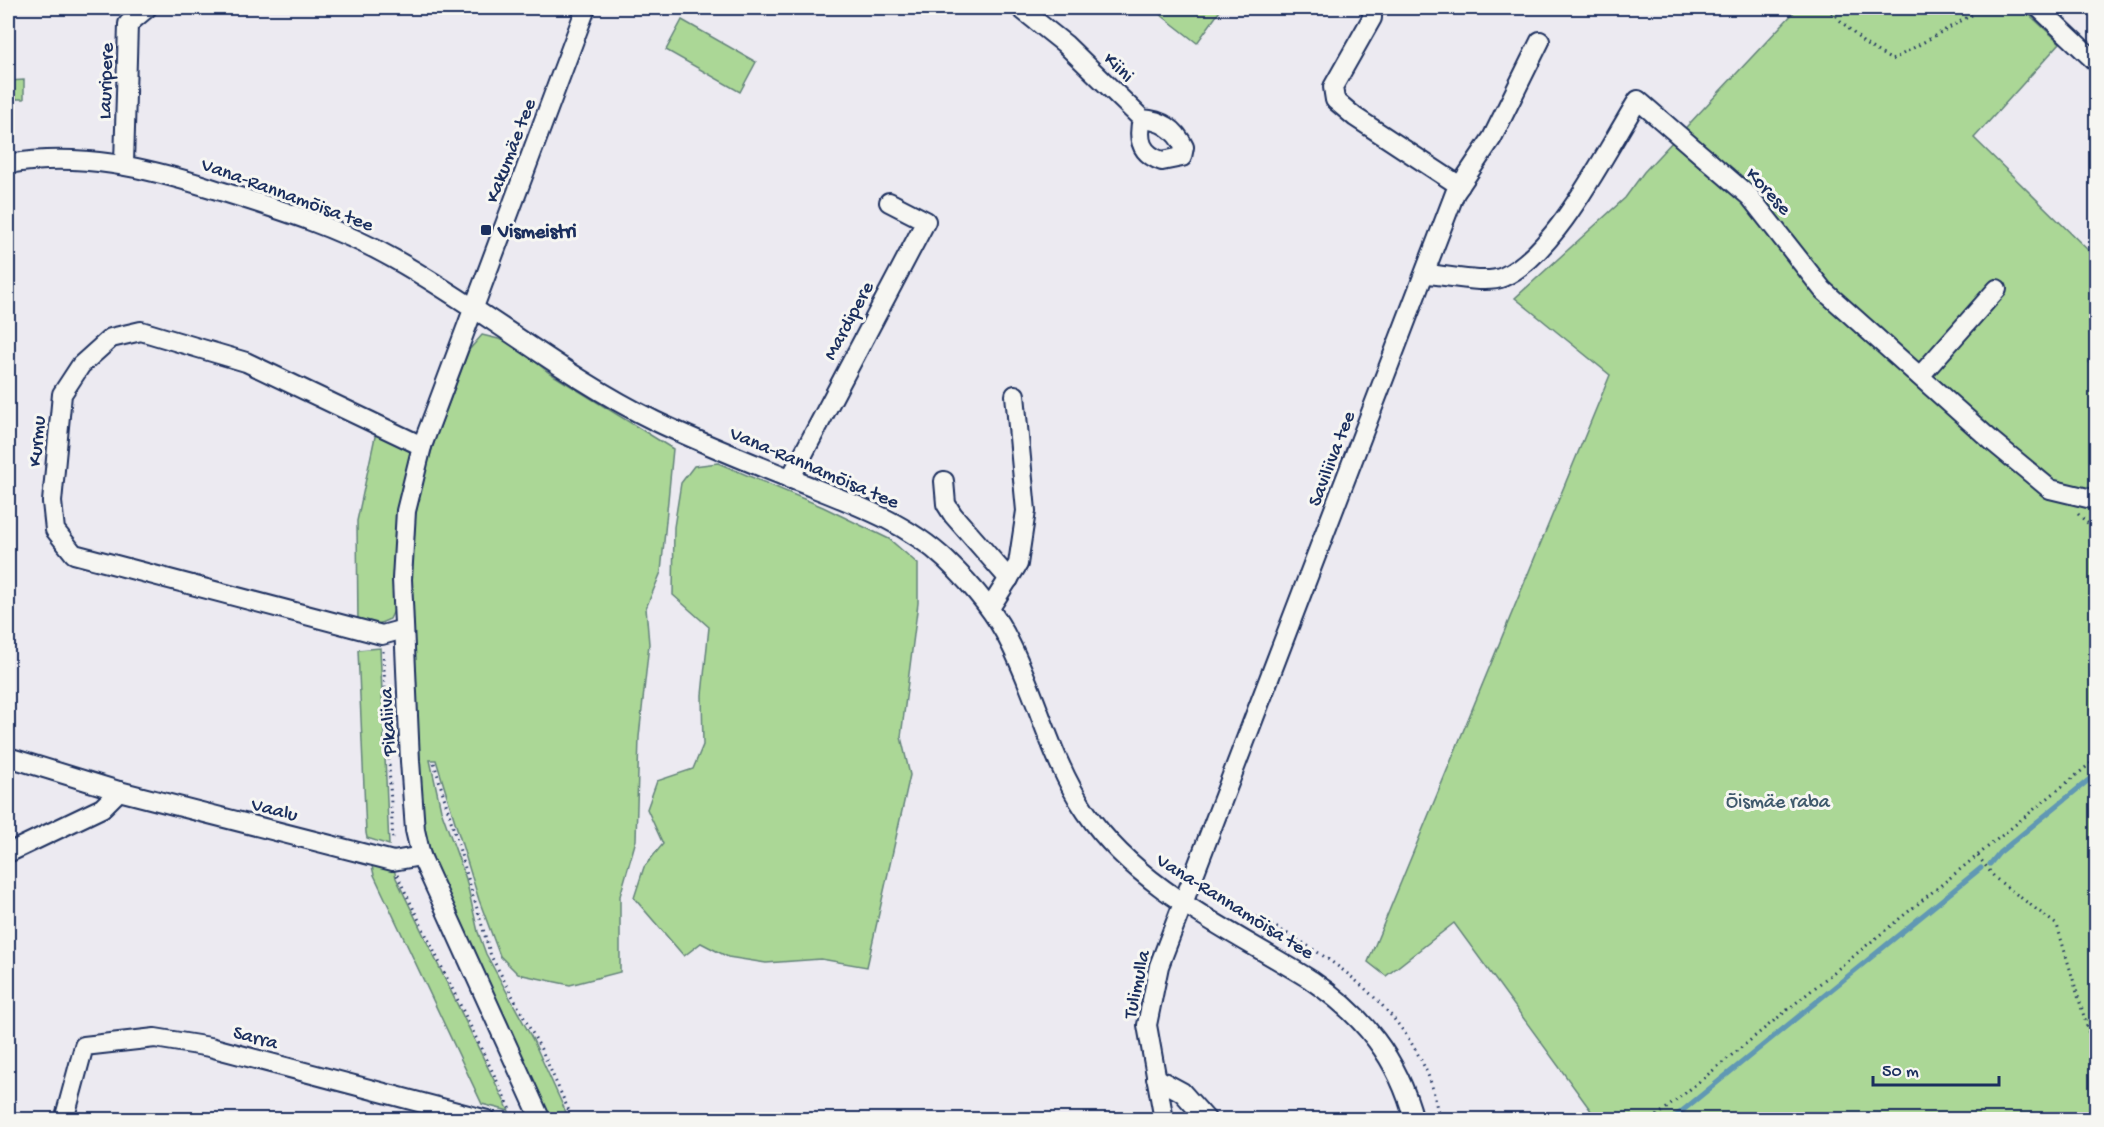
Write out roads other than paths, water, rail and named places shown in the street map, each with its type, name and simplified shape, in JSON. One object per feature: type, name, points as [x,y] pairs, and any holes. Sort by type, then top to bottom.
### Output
[{"type":"street","name":"Lauripere","points":[[124,164],[128,24],[147,8]]},
{"type":"street","name":"Kakumäe tee","points":[[475,308],[586,8]]},
{"type":"street","name":"Kiini","points":[[1020,8],[1065,45],[1142,119],[1160,122],[1170,128],[1182,142],[1184,153],[1179,159],[1169,162],[1153,158],[1146,153],[1139,136],[1142,119]]},
{"type":"street","points":[[1372,8],[1372,18],[1333,87],[1335,100],[1355,117],[1460,186]]},
{"type":"street","points":[[2039,8],[2097,62]]},
{"type":"street","name":"Saviliiva tee","points":[[1186,894],[1460,186],[1492,138],[1540,41]]},
{"type":"street","name":"Korese","points":[[1426,274],[1486,280],[1502,278],[1536,253],[1564,220],[1638,100],[1750,197],[1823,290],[1920,376],[2050,489],[2097,500]]},
{"type":"street","name":"Vana-Rannamõisa tee","points":[[8,164],[33,160],[79,158],[124,164],[169,174],[333,229],[392,257],[475,308],[591,386],[650,418],[790,479],[854,504],[908,531],[940,555],[969,583],[990,608],[1009,639],[1069,783],[1084,810],[1124,857],[1150,880],[1186,894],[1337,997],[1361,1019],[1393,1063],[1414,1119]]},
{"type":"street","name":"Mardipere","points":[[790,479],[926,221],[889,202]]},
{"type":"street","points":[[1920,376],[1997,290]]},
{"type":"street","name":"Pikaliiva","points":[[475,308],[422,446],[406,511],[402,579],[413,796],[416,830],[422,856],[541,1119]]},
{"type":"street","name":"Kurmu","points":[[404,629],[382,635],[74,554],[55,530],[52,502],[62,394],[81,365],[111,338],[141,331],[246,362],[422,446]]},
{"type":"street","points":[[990,608],[1018,564],[1026,511],[1015,395]]},
{"type":"street","points":[[944,481],[944,493],[950,509],[1009,579]]},
{"type":"street","name":"Vaalu","points":[[8,757],[119,791],[393,861],[422,856]]},
{"type":"street","points":[[8,853],[102,808],[119,791]]},
{"type":"street","name":"Tulimulla","points":[[1164,1119],[1147,1025],[1159,966],[1186,894]]},
{"type":"street","name":"Sarra","points":[[64,1119],[84,1046],[154,1038],[210,1047],[487,1119]]},
{"type":"street","points":[[1156,1078],[1182,1092],[1207,1119]]},
{"type":"waterway","points":[[1990,864],[1999,853],[2096,774]]},
{"type":"waterway","points":[[1671,1120],[1981,868]]},
{"type":"place","name":"Vismeistri","points":[[486,230]]},
{"type":"park label","name":"Õismäe raba","points":[[1778,800]]}]
